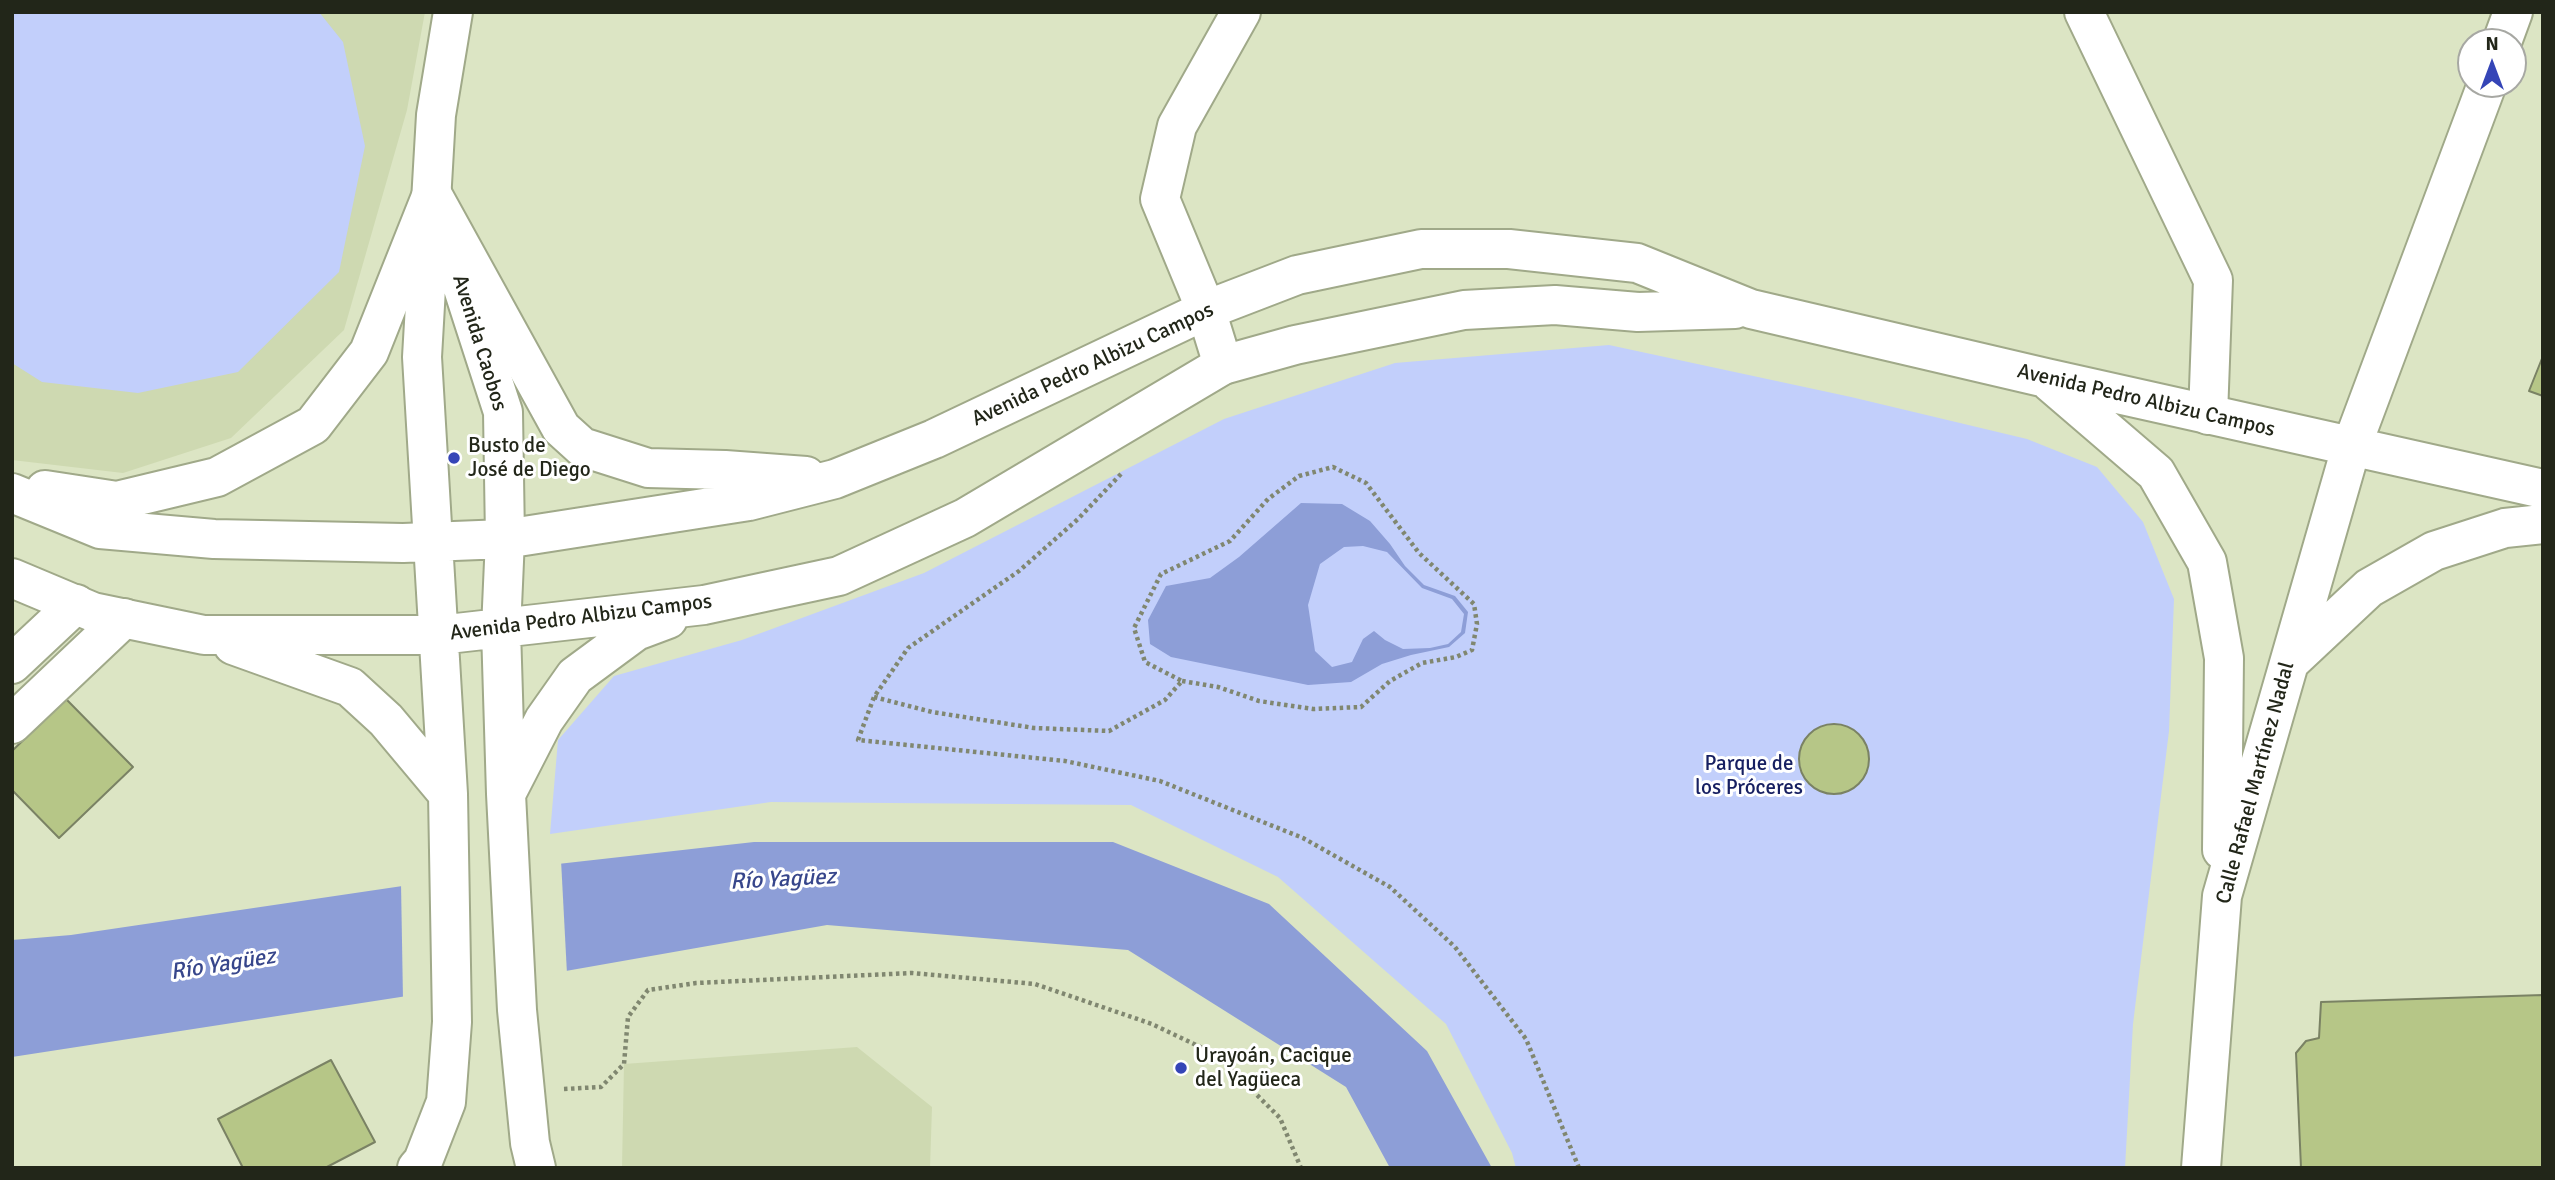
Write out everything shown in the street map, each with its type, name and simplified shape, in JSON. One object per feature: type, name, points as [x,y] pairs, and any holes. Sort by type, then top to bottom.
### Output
[{"type":"main road","name":"Avenida Caobos","points":[[417,1168],[423,1161],[446,1102],[452,1022],[448,794],[422,357],[436,116],[453,12]]},
{"type":"main road","points":[[1223,365],[1206,310],[1160,199],[1177,126],[1241,12]]},
{"type":"main road","points":[[2084,12],[2213,279],[2208,415]]},
{"type":"main road","name":"Calle Rafael Martínez Nadal","points":[[2201,1168],[2222,896],[2351,448],[2482,98]]},
{"type":"main road","name":"Avenida Caobos","points":[[432,194],[503,412],[505,538],[501,629],[506,794],[517,1010],[530,1143],[536,1168]]},
{"type":"main road","points":[[432,194],[561,428],[582,447],[648,468],[725,470],[835,479]]},
{"type":"main road","points":[[12,485],[117,501],[217,477],[313,425],[369,352],[432,194]]},
{"type":"main road","name":"Avenida Pedro Albizu Campos","points":[[12,493],[100,529],[214,539],[433,542],[505,538],[749,501],[835,479],[995,412],[1206,310],[1297,275],[1420,248],[1509,248],[1637,263],[1751,309],[2351,448],[2543,489]]},
{"type":"main road","name":"Avenida Pedro Albizu Campos","points":[[204,635],[439,635],[704,605],[839,576],[864,565],[965,518],[1223,365],[1295,345],[1464,310],[1555,305],[1638,312],[1751,309]]},
{"type":"main road","points":[[2046,378],[2156,473],[2207,562],[2224,659],[2222,896]]},
{"type":"main road","points":[[2290,662],[2369,588],[2434,551],[2505,528],[2543,524]]},
{"type":"main road","points":[[12,578],[93,612],[204,635],[350,687],[386,720],[448,794]]},
{"type":"main road","points":[[12,664],[76,604]]},
{"type":"main road","points":[[506,794],[544,720],[575,676],[636,631],[704,605]]},
{"type":"main road","points":[[12,724],[124,618]]},
{"type":"path","points":[[1333,467],[1366,483],[1419,553],[1474,604],[1477,624],[1472,650],[1456,657],[1422,663],[1390,681],[1361,707],[1314,709],[1259,701],[1218,687],[1182,681],[1145,662],[1134,628],[1161,574],[1230,541],[1268,499],[1299,476],[1333,467]]},
{"type":"path","points":[[1123,472],[1078,519],[1019,572],[908,648],[874,697],[858,740],[1065,761],[1160,781],[1303,838],[1390,887],[1455,947],[1526,1039],[1579,1168]]},
{"type":"path","points":[[874,697],[932,712],[1034,728],[1109,731],[1165,700],[1182,681]]},
{"type":"path","points":[[525,1090],[601,1087],[624,1064],[628,1017],[648,990],[696,983],[912,974],[1035,984],[1152,1024],[1217,1055],[1280,1118],[1301,1168]]},
{"type":"shaded area","points":[[12,12],[425,12],[407,110],[344,330],[231,438],[123,473],[12,460]]},
{"type":"shaded area","points":[[857,1047],[932,1107],[930,1168],[622,1168],[624,1064]]},
{"type":"green space","points":[[12,12],[319,12],[343,42],[365,146],[339,272],[238,372],[138,393],[42,382],[12,363]]},
{"type":"green space","name":"Parque de los Próceres","points":[[1609,345],[1851,397],[2027,439],[2097,467],[2143,522],[2174,599],[2169,731],[2133,1024],[2125,1168],[1516,1168],[1512,1153],[1446,1024],[1278,877],[1131,805],[771,802],[550,834],[558,740],[614,676],[742,640],[924,573],[1224,419],[1395,363]]},
{"type":"water","points":[[1301,503],[1342,504],[1370,521],[1405,566],[1424,585],[1455,596],[1468,612],[1465,633],[1449,647],[1382,664],[1351,682],[1308,685],[1171,657],[1150,644],[1148,620],[1166,586],[1210,578],[1239,557]],"holes":[[[1363,546],[1387,552],[1422,588],[1452,599],[1464,614],[1461,632],[1448,644],[1403,649],[1374,631],[1363,639],[1352,662],[1332,667],[1315,651],[1308,605],[1320,564],[1344,547]]]},
{"type":"water","name":"Río Yagüez","points":[[754,842],[1113,842],[1269,904],[1427,1051],[1492,1168],[1390,1168],[1346,1087],[1128,950],[827,925],[543,975],[12,1057],[12,940],[71,935],[531,867]]},
{"type":"pier","points":[[561,860],[567,974],[403,1000],[401,883]]},
{"type":"building","points":[[2543,356],[2543,396],[2529,391]]},
{"type":"building","points":[[66,699],[133,767],[59,838],[12,790],[12,751]]},
{"type":"building","points":[[1841,724],[1854,730],[1863,739],[1867,745],[1867,773],[1859,784],[1848,792],[1827,794],[1809,784],[1801,773],[1799,752],[1809,734],[1820,726]]},
{"type":"building","points":[[2543,995],[2543,1168],[2301,1168],[2296,1053],[2306,1041],[2319,1038],[2321,1002]]},
{"type":"building","points":[[331,1060],[375,1142],[325,1168],[243,1168],[218,1119]]},
{"type":"place","name":"Busto de José de Diego","points":[[454,458]]},
{"type":"place","name":"Urayoán, Cacique del Yagüeca","points":[[1181,1068]]}]
